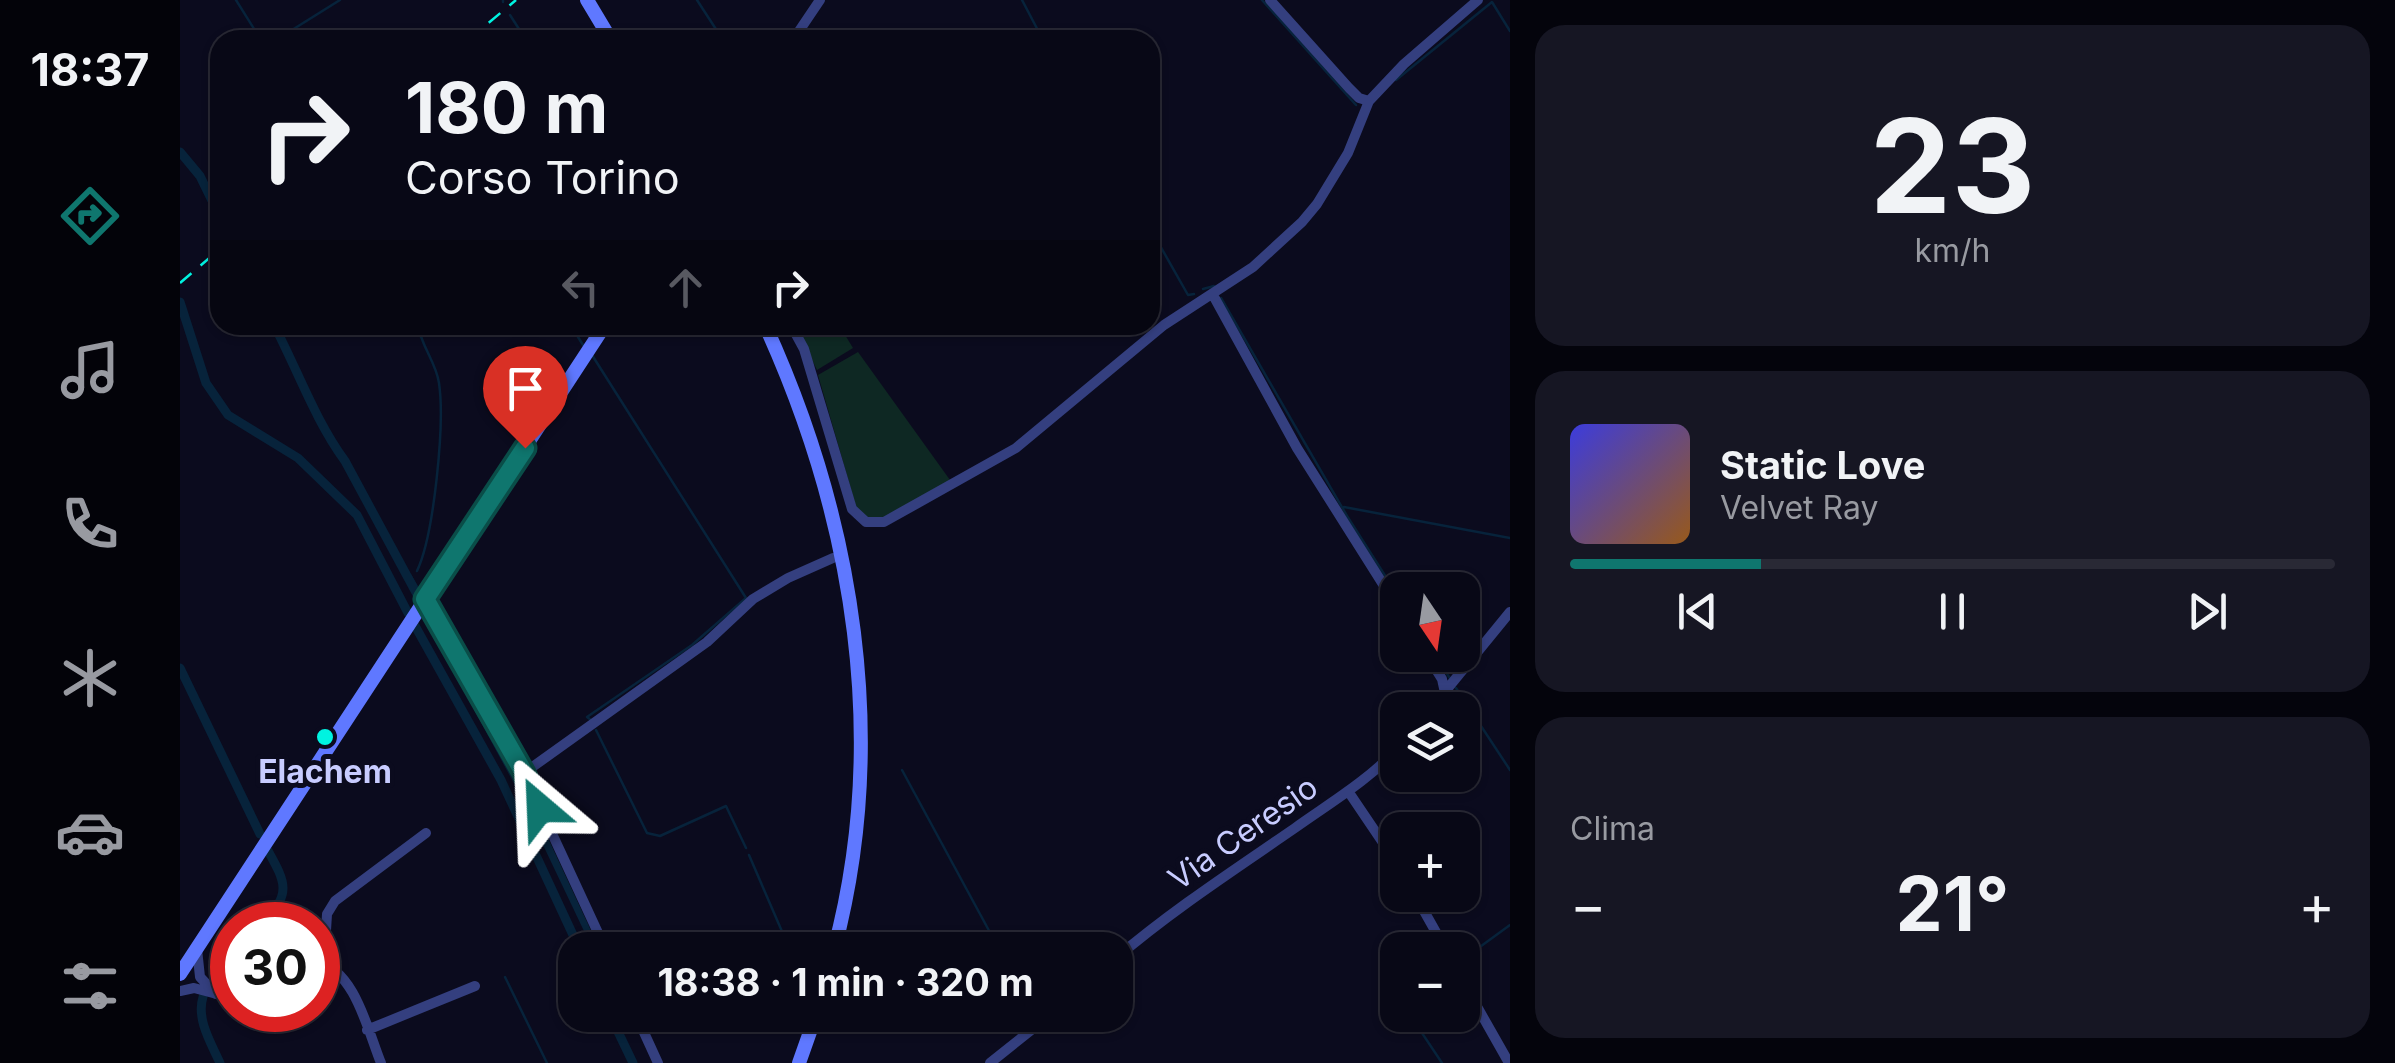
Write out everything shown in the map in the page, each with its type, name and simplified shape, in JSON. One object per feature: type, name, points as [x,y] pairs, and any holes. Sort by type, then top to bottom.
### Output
[{"type":"main road","points":[[587,0],[605,30]]},
{"type":"main road","points":[[181,973],[598,335]]},
{"type":"main road","points":[[770,335],[790,380],[827,490],[855,634],[859,786],[849,877],[838,932]]},
{"type":"main road","points":[[799,1063],[810,1032]]},
{"type":"street","points":[[800,30],[820,0]]},
{"type":"street","points":[[1270,0],[1349,88],[1369,101]]},
{"type":"street","points":[[1160,328],[1253,267],[1302,222],[1348,153],[1369,101],[1404,64],[1478,0]]},
{"type":"street","points":[[1213,295],[1297,448],[1380,579]]},
{"type":"street","points":[[796,335],[852,509],[866,522],[876,524],[1016,448],[1152,335]]},
{"type":"street","points":[[524,773],[707,642],[753,599],[833,558]]},
{"type":"street","points":[[422,603],[524,773],[598,932]]},
{"type":"street","points":[[1444,692],[1510,612]]},
{"type":"street","points":[[1438,672],[1444,692]]},
{"type":"street","name":"Via Ceresio","points":[[1133,944],[1380,766]]},
{"type":"street","points":[[1348,791],[1380,838]]},
{"type":"street","points":[[333,902],[426,833]]},
{"type":"street","points":[[197,950],[200,977]]},
{"type":"street","points":[[181,973],[200,977],[210,988]]},
{"type":"street","points":[[181,973],[194,988]]},
{"type":"street","points":[[340,974],[380,1063]]},
{"type":"street","points":[[367,1030],[475,986]]},
{"type":"street","points":[[180,991],[194,988],[210,992]]},
{"type":"street","points":[[1480,1012],[1509,1063]]},
{"type":"street","points":[[644,1032],[658,1063]]},
{"type":"street","points":[[990,1063],[1029,1032]]},
{"type":"green space","points":[[800,335],[845,335],[853,348],[817,370]]},
{"type":"green space","points":[[858,352],[950,480],[886,517],[871,520],[857,510],[818,375]]},
{"type":"water","points":[[521,780],[592,932],[584,932],[514,784]]},
{"type":"waterway","points":[[236,0],[255,30]]},
{"type":"waterway","points":[[292,30],[340,0]]},
{"type":"waterway","points":[[697,0],[716,30]]},
{"type":"waterway","points":[[1022,0],[1038,30]]},
{"type":"waterway","points":[[1262,0],[1356,105]]},
{"type":"waterway","points":[[1396,80],[1492,2],[1510,31]]},
{"type":"waterway","points":[[510,15],[520,30]]},
{"type":"waterway","points":[[180,152],[200,176],[210,196]]},
{"type":"waterway","points":[[1160,246],[1188,295],[1194,294]]},
{"type":"waterway","points":[[1203,289],[1214,286]]},
{"type":"waterway","points":[[1221,298],[1383,572]]},
{"type":"waterway","points":[[180,302],[206,383],[228,415],[298,458],[357,515],[408,613]]},
{"type":"waterway","points":[[279,335],[325,429],[522,789]]},
{"type":"waterway","points":[[417,571],[433,507],[440,425],[437,375],[421,335]]},
{"type":"waterway","points":[[578,337],[583,345]]},
{"type":"waterway","points":[[591,720],[587,717],[692,645],[746,598],[592,355]]},
{"type":"waterway","points":[[1344,507],[1510,538]]},
{"type":"waterway","points":[[410,575],[421,594]]},
{"type":"waterway","points":[[414,624],[501,780],[572,932]]},
{"type":"waterway","points":[[180,668],[260,834]]},
{"type":"waterway","points":[[1446,672],[1451,680]]},
{"type":"waterway","points":[[1456,688],[1510,770]]},
{"type":"waterway","points":[[596,730],[647,833],[660,836],[726,806],[746,848]]},
{"type":"waterway","points":[[902,770],[990,932]]},
{"type":"waterway","points":[[267,849],[282,880],[279,902]]},
{"type":"waterway","points":[[749,855],[782,932]]},
{"type":"waterway","points":[[1480,947],[1510,925]]},
{"type":"waterway","points":[[505,977],[547,1063]]},
{"type":"waterway","points":[[203,997],[203,1022],[220,1063]]},
{"type":"waterway","points":[[618,1032],[633,1063]]},
{"type":"waterway","points":[[1421,1032],[1442,1063]]},
{"type":"railway","points":[[480,30],[516,0]]},
{"type":"railway","points":[[180,283],[210,258]]},
{"type":"place","name":"Elachem","points":[[325,737]]},
{"type":"route","points":[[525,448],[425,599],[540,808]]}]
